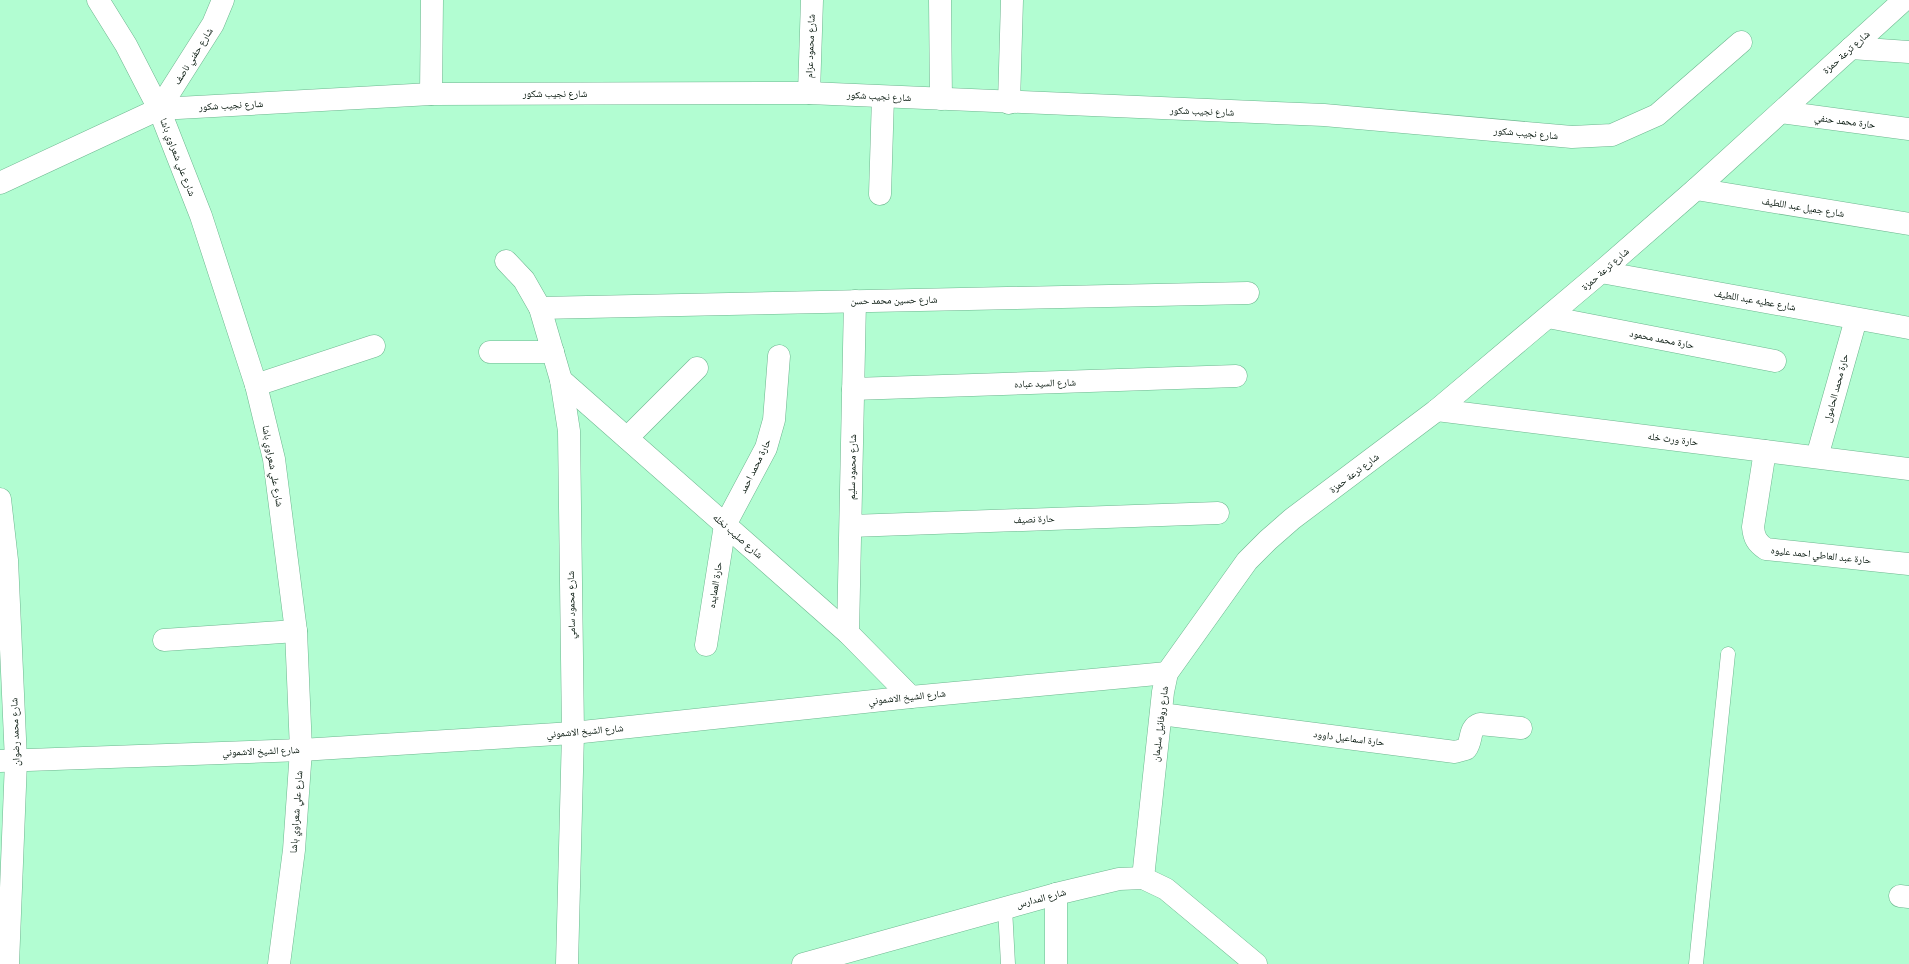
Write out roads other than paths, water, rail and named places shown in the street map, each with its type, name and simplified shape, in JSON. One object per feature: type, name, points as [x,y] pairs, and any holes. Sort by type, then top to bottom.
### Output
[{"type":"street","name":"شارع علي شعراوي باشا","points":[[98,0],[126,45],[159,109],[201,216],[256,386],[274,459],[296,631],[301,750],[294,850],[279,964]]},
{"type":"street","name":"شارع حفني ناصف","points":[[159,109],[213,24],[223,0]]},
{"type":"street","points":[[431,94],[432,0]]},
{"type":"street","name":"شارع محمود عزام","points":[[809,93],[812,0]]},
{"type":"street","points":[[940,0],[941,99]]},
{"type":"street","points":[[1009,103],[1012,0]]},
{"type":"street","name":"شارع ترعة حمزة","points":[[1292,519],[1437,410],[1548,317],[1696,189],[1904,0]]},
{"type":"street","name":"شارع نجيب شكور","points":[[0,183],[159,109],[431,94],[809,93],[1324,116],[1572,137],[1612,135],[1657,115],[1741,42]]},
{"type":"street","points":[[1851,48],[1909,52]]},
{"type":"street","points":[[880,194],[883,97]]},
{"type":"street","name":"حارة محمد حنفي","points":[[1781,112],[1909,129]]},
{"type":"street","name":"شارع جميل عبد اللطيف","points":[[1696,189],[1909,224]]},
{"type":"street","name":"شارع محمود سامي","points":[[506,261],[524,280],[540,308],[561,380],[570,431],[573,733],[567,964]]},
{"type":"street","name":"شارع عطيه عبد اللطيف","points":[[1601,272],[1909,328]]},
{"type":"street","name":"شارع حسين محمد حسن","points":[[540,308],[1248,293]]},
{"type":"street","name":"شارع محمود سليم","points":[[848,634],[855,301]]},
{"type":"street","name":"حارة محمد محمود","points":[[1548,317],[1775,361]]},
{"type":"street","name":"حارة محمد الحامول","points":[[1817,457],[1856,319]]},
{"type":"street","points":[[256,386],[374,346]]},
{"type":"street","points":[[490,352],[553,352]]},
{"type":"street","name":"حارة محمد احمد","points":[[725,525],[766,448],[774,420],[779,356]]},
{"type":"street","points":[[627,438],[697,368]]},
{"type":"street","name":"شارع السيد عباده","points":[[853,389],[1236,376]]},
{"type":"street","name":"شارع صليب نخله","points":[[561,380],[848,634],[911,697]]},
{"type":"street","name":"حارة ورث خله","points":[[1437,410],[1909,469]]},
{"type":"street","name":"حارة عبد العاطي احمد عليوه","points":[[1765,451],[1752,527],[1758,544],[1766,549],[1909,564]]},
{"type":"street","name":"شارع محمد رضوان","points":[[0,500],[7,560],[8,964]]},
{"type":"street","name":"حارة نصيف","points":[[850,526],[1218,513]]},
{"type":"street","name":"شارع روفائيل سليمان","points":[[1143,878],[1160,714],[1167,673],[1248,561],[1292,519]]},
{"type":"street","name":"حارة العمايده","points":[[706,646],[725,525]]},
{"type":"street","points":[[164,640],[296,631]]},
{"type":"street","name":"شارع الشيخ الاشموني","points":[[8,761],[301,750],[573,733],[911,697],[1167,673]]},
{"type":"street","name":"حارة اسماعيل داوود","points":[[1160,714],[1455,752],[1466,749],[1470,745],[1472,728],[1480,724],[1521,728]]},
{"type":"street","name":"شارع المدارس","points":[[804,964],[863,955],[1005,908],[1056,894],[1119,879],[1143,878],[1166,889],[1256,964]]},
{"type":"street","points":[[1056,894],[1056,964]]},
{"type":"lane","points":[[1696,964],[1728,654]]},
{"type":"lane","points":[[1005,908],[1008,964]]}]
